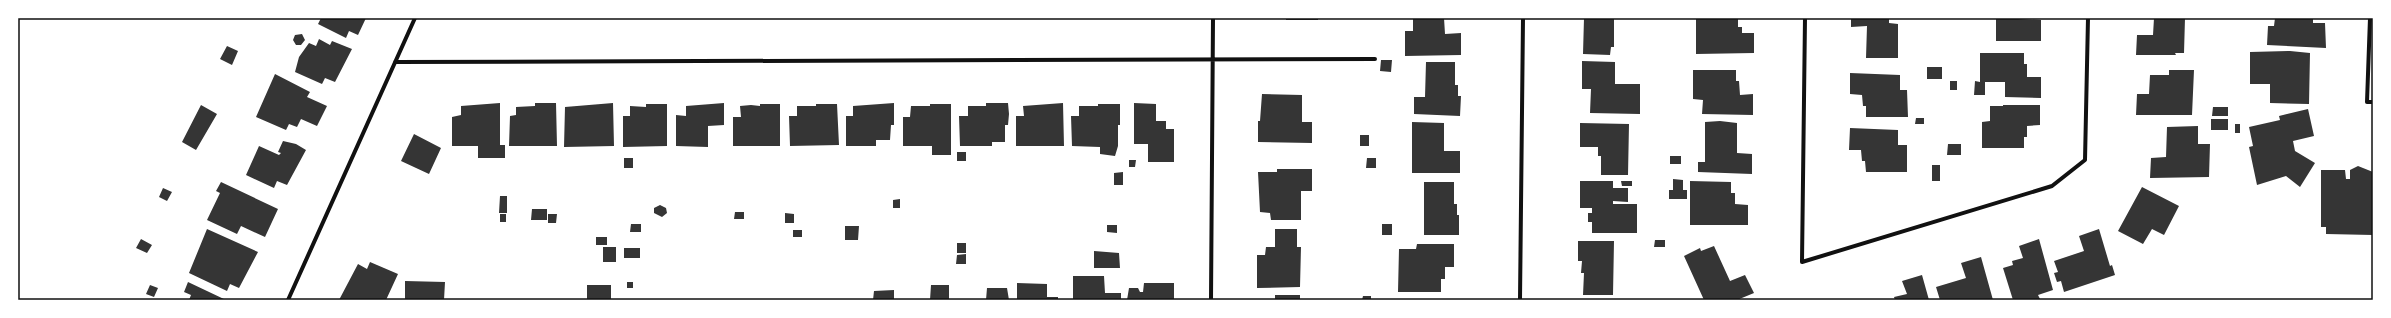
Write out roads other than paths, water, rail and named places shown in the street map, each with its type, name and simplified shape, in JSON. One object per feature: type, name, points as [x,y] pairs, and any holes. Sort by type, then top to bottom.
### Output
[{"type":"street","points":[[288,300],[415,18]]},
{"type":"street","points":[[1211,300],[1213,18]]},
{"type":"street","points":[[1520,300],[1523,18]]},
{"type":"street","points":[[1805,18],[1802,262],[2052,186],[2085,160],[2088,18]]},
{"type":"street","points":[[2370,18],[2367,102],[2373,102]]},
{"type":"street","points":[[395,62],[1375,59]]}]
